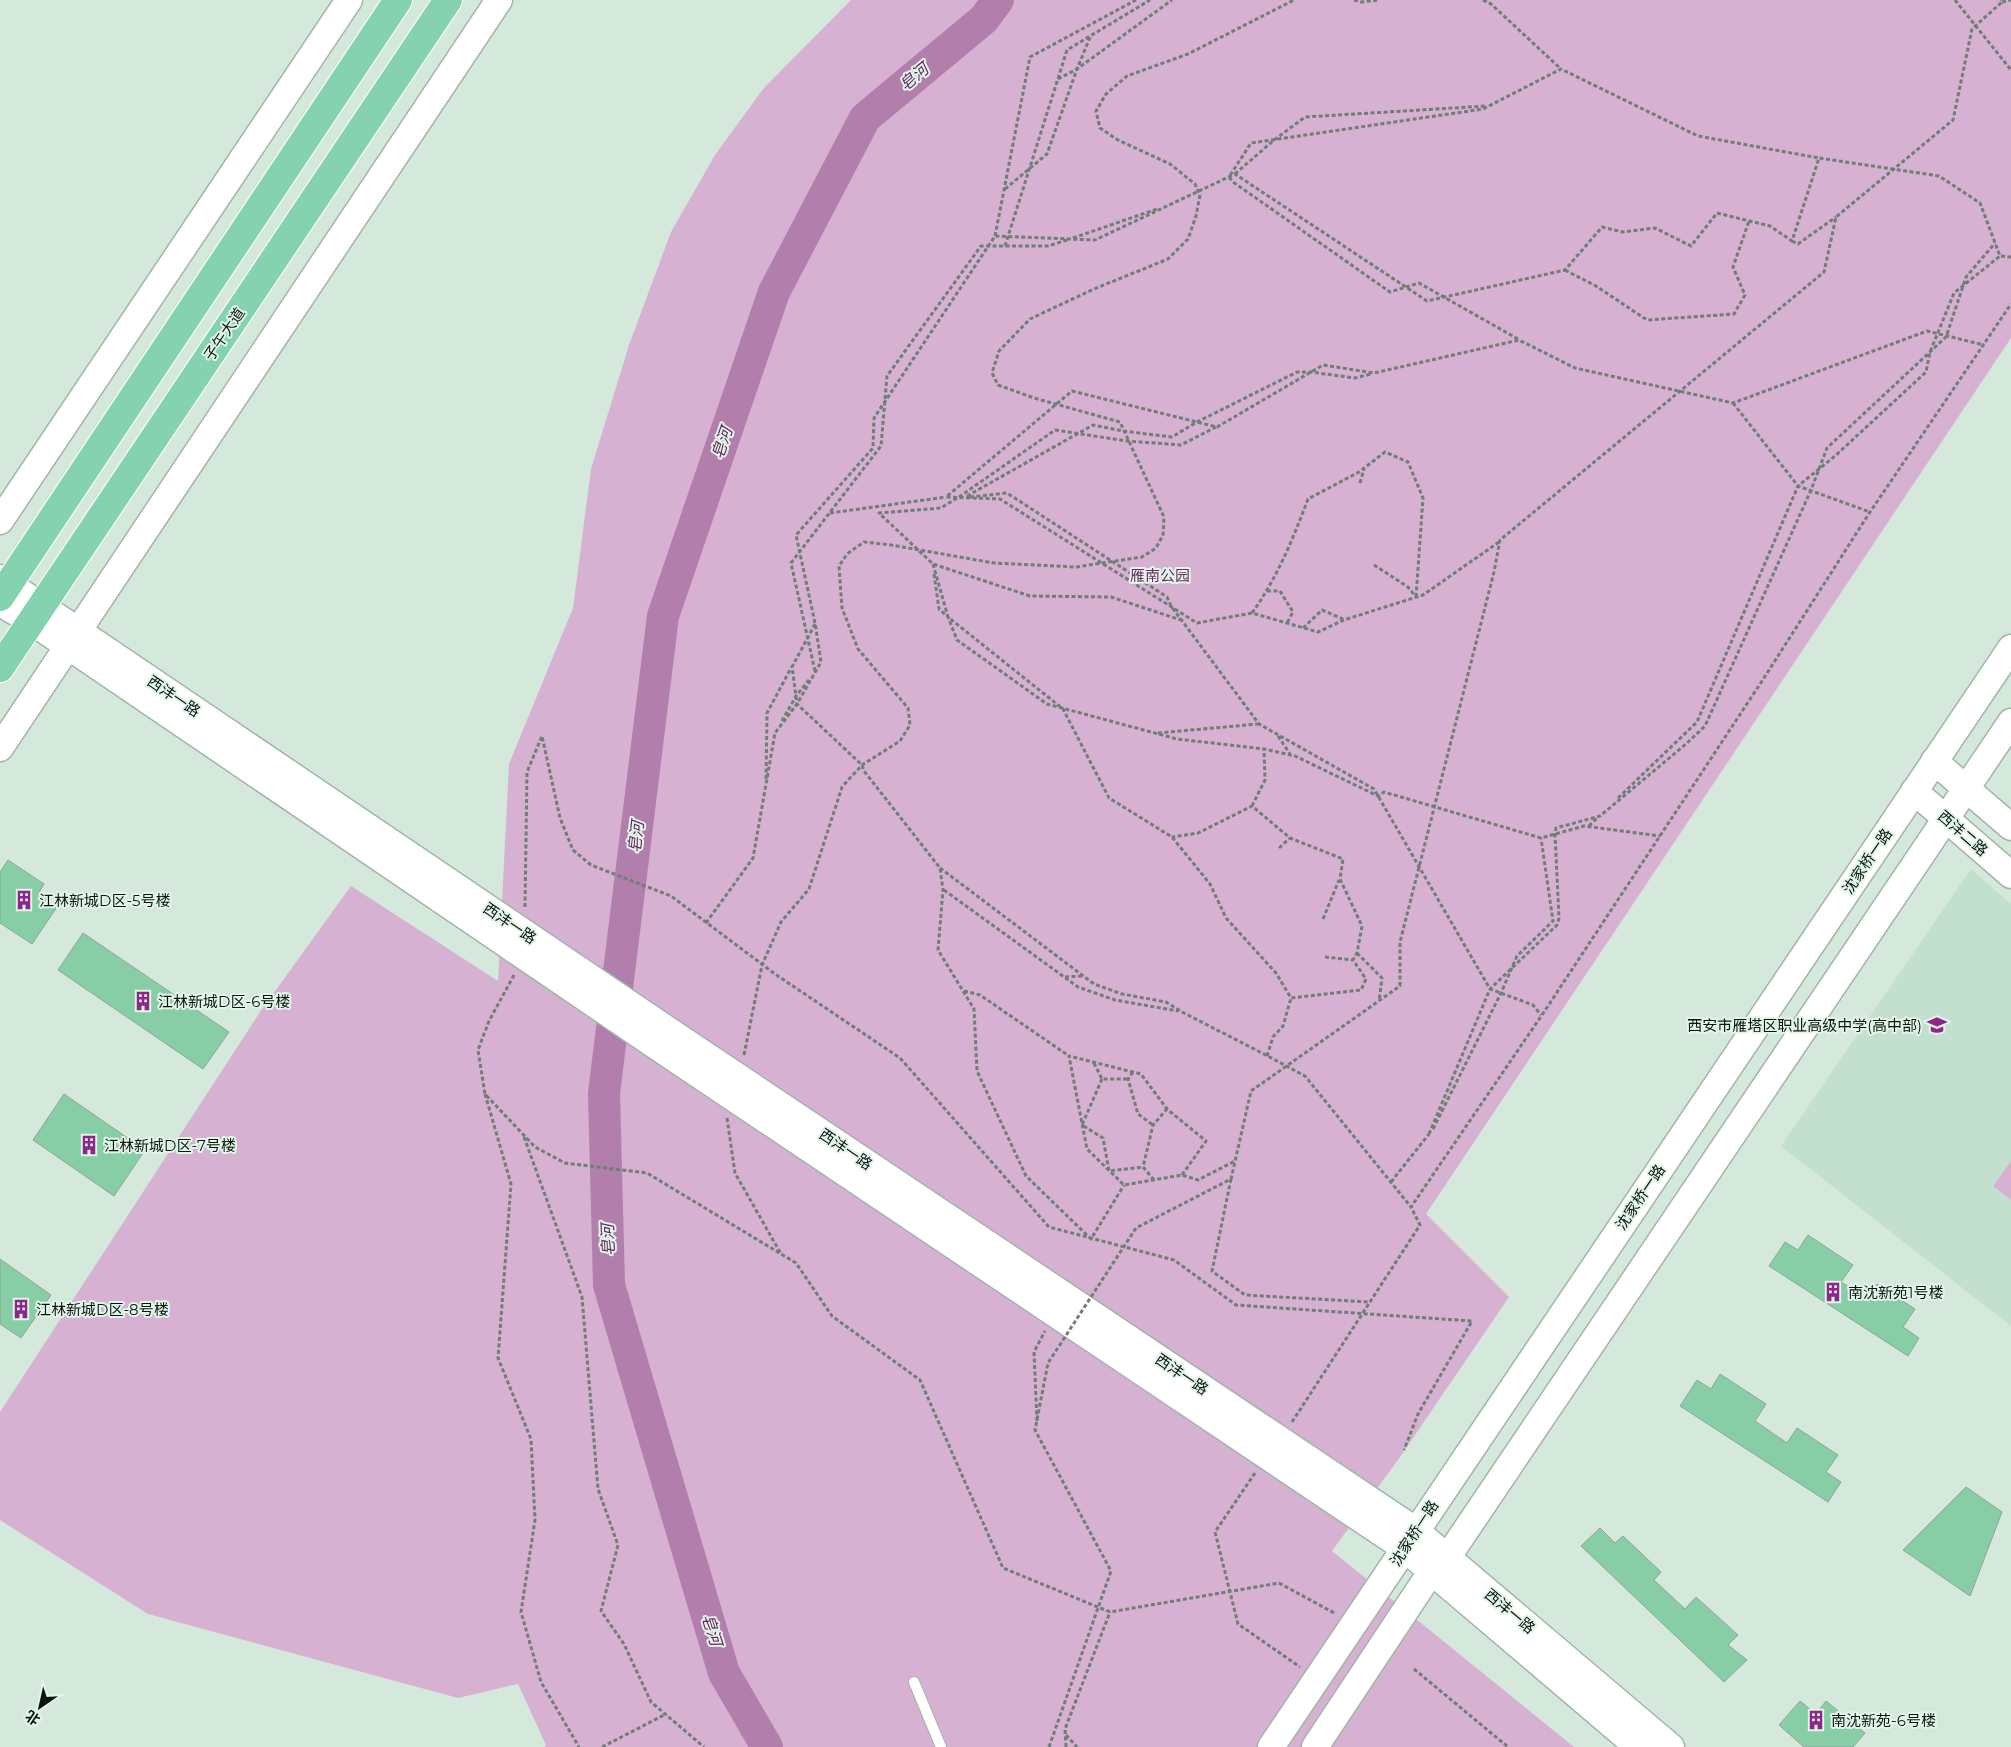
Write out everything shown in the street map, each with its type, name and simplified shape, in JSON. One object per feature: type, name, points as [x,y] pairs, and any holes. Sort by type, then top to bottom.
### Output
[{"type":"main road","points":[[0,521],[349,0]]},
{"type":"main road","points":[[2,590],[398,0]]},
{"type":"main road","name":"子午大道","points":[[0,668],[448,0]]},
{"type":"main road","points":[[0,748],[499,0]]},
{"type":"main road","name":"西沣一路","points":[[2,590],[736,1088],[1410,1539],[1638,1747]]},
{"type":"main road","name":"沈家桥一路","points":[[1271,1747],[2011,648]]},
{"type":"main road","points":[[1315,1747],[2011,722]]},
{"type":"main road","points":[[1934,762],[2011,827]]},
{"type":"main road","name":"西沣二路","points":[[1914,791],[2011,875]]},
{"type":"main road","name":"西沣一路","points":[[736,1088],[1054,1313],[1273,1448]]},
{"type":"main road","name":"西沣一路","points":[[1439,1565],[1671,1747]]},
{"type":"lane","points":[[914,1682],[941,1747]]},
{"type":"path","points":[[776,733],[797,704],[821,662],[815,623],[796,535],[873,448],[874,418],[995,236],[1030,57],[1136,0]]},
{"type":"path","points":[[1005,246],[1067,50],[1150,0]]},
{"type":"path","points":[[1057,79],[1078,69],[1172,0]]},
{"type":"path","points":[[781,1254],[735,1173],[726,1121],[736,1088],[762,965],[781,922],[809,889],[842,787],[862,764],[900,741],[910,725],[908,708],[858,649],[842,608],[839,566],[847,554],[864,542],[917,549],[994,563],[1076,567],[1142,557],[1156,548],[1163,535],[1164,517],[1127,441],[1120,422],[1057,405],[998,385],[992,373],[999,352],[1030,318],[1094,289],[1168,259],[1188,239],[1196,216],[1200,195],[1195,184],[1170,164],[1118,140],[1100,128],[1096,111],[1106,94],[1127,76],[1188,54],[1294,0]]},
{"type":"path","points":[[1354,0],[1360,2],[1379,0]]},
{"type":"path","points":[[1483,0],[1491,4],[1561,69],[1698,136],[1819,158],[1939,176],[1980,203],[2000,256]]},
{"type":"path","points":[[1955,0],[2011,70]]},
{"type":"path","points":[[1235,174],[1427,301],[1565,270],[1602,227],[1623,232],[1655,228],[1691,246],[1717,213],[1770,226],[1798,244],[1836,217],[1953,120],[1972,29],[2002,1],[2011,0]]},
{"type":"path","points":[[1004,189],[1047,154],[1091,35]]},
{"type":"path","points":[[1229,177],[1252,143],[1483,109],[1561,69]]},
{"type":"path","points":[[995,236],[1095,240],[1235,174],[1274,140],[1305,117],[1489,106]]},
{"type":"path","points":[[1792,241],[1819,158]]},
{"type":"path","points":[[1229,177],[1233,182],[1390,292],[1419,283],[1519,340],[1575,368],[1733,403],[1927,330],[1984,345]]},
{"type":"path","points":[[816,672],[791,562],[881,446],[887,376],[981,246],[1048,246],[1174,203]]},
{"type":"path","points":[[830,512],[946,497],[1000,500],[1197,622],[1252,613],[1318,632],[1344,620],[1423,595],[1499,542],[1824,272],[1836,217]]},
{"type":"path","points":[[1565,270],[1596,286],[1648,320],[1734,314],[1746,295],[1733,267],[1749,221]]},
{"type":"path","points":[[1429,1134],[1490,989],[1558,925],[1554,834],[1556,828],[1600,816],[1705,726],[1811,490],[1827,448],[1929,355],[1947,335],[1966,277],[1995,244]]},
{"type":"path","points":[[1589,826],[1698,722],[1798,486],[1926,372],[1929,355],[1954,293],[2000,256],[2011,257]]},
{"type":"path","points":[[1411,1207],[1660,836],[1870,512],[2011,304]]},
{"type":"path","points":[[965,497],[1093,425],[1172,437],[1197,422],[1297,372],[1355,378],[1519,340]]},
{"type":"path","points":[[878,513],[941,508],[1055,430],[1127,441],[1181,445],[1217,427],[1323,365],[1374,373]]},
{"type":"path","points":[[946,497],[1072,391],[1217,427]]},
{"type":"path","points":[[1733,403],[1798,486],[1870,512]]},
{"type":"path","points":[[1252,613],[1267,591],[1297,536],[1308,499],[1364,468],[1385,452],[1408,462],[1423,498],[1416,597]]},
{"type":"path","points":[[1360,483],[1364,468]]},
{"type":"path","points":[[957,498],[1007,493],[1167,597],[1182,621],[1259,724],[1374,789],[1490,989],[1533,1005],[1541,1015]]},
{"type":"path","points":[[873,506],[878,513],[933,564],[1030,596],[1111,597],[1182,621]]},
{"type":"path","points":[[1370,1302],[1245,1295],[1212,1271],[1251,1091],[1400,986],[1400,942],[1494,572],[1499,542]]},
{"type":"path","points":[[933,564],[948,617],[957,640],[1048,704],[1177,739],[1264,749],[1290,755],[1378,796]]},
{"type":"path","points":[[933,564],[939,609],[1064,709],[1109,798],[1172,837],[1210,884],[1226,918],[1276,973],[1291,998],[1283,1026],[1273,1037],[1268,1056]]},
{"type":"path","points":[[1374,565],[1408,587],[1416,597]]},
{"type":"path","points":[[1267,591],[1280,591],[1293,612],[1287,623]]},
{"type":"path","points":[[1303,628],[1322,610],[1344,620]]},
{"type":"path","points":[[766,789],[768,713],[815,623]]},
{"type":"path","points":[[792,667],[797,704],[862,764],[864,771],[940,868],[1094,984],[1122,994],[1166,1002],[1305,1076],[1411,1207],[1420,1225],[1273,1448],[1215,1532],[1238,1624],[1317,1678]]},
{"type":"path","points":[[706,923],[753,858],[776,733],[796,696],[816,672]]},
{"type":"path","points":[[1154,733],[1259,724]]},
{"type":"path","points":[[579,1747],[541,1682],[522,1612],[535,1520],[531,1438],[498,1358],[511,1184],[484,1094],[478,1050],[489,1021],[529,948],[525,849],[528,772],[542,736],[560,818],[573,850],[591,865],[671,896],[762,965],[900,1058],[1049,1228],[1174,1260],[1236,1305],[1472,1321],[1418,1414],[1404,1450]]},
{"type":"path","points":[[1278,736],[1290,755]]},
{"type":"path","points":[[1172,837],[1198,833],[1252,806],[1265,780],[1264,749]]},
{"type":"path","points":[[1378,796],[1384,792],[1541,838],[1584,826],[1660,836]]},
{"type":"path","points":[[1252,806],[1290,838],[1343,859],[1340,879],[1323,919]]},
{"type":"path","points":[[1279,848],[1290,838]]},
{"type":"path","points":[[1541,838],[1553,921],[1558,925]]},
{"type":"path","points":[[940,868],[943,890],[938,950],[974,1009],[977,1072],[1026,1176],[1091,1239]]},
{"type":"path","points":[[1340,879],[1362,926],[1353,960]]},
{"type":"path","points":[[943,890],[1078,986],[1115,1000],[1182,1012]]},
{"type":"path","points":[[1391,1182],[1437,1124],[1517,956],[1553,921]]},
{"type":"path","points":[[1356,953],[1382,978],[1379,1001]]},
{"type":"path","points":[[1291,998],[1361,990],[1366,979],[1353,960],[1325,957]]},
{"type":"path","points":[[1065,977],[1082,976]]},
{"type":"path","points":[[963,991],[980,995],[1069,1056],[1141,1074],[1167,1108],[1206,1141],[1182,1175]]},
{"type":"path","points":[[1069,1056],[1087,1149],[1124,1185]]},
{"type":"path","points":[[1082,1126],[1102,1079],[1094,1062]]},
{"type":"path","points":[[1128,1079],[1133,1072]]},
{"type":"path","points":[[1102,1079],[1128,1079]]},
{"type":"path","points":[[1128,1079],[1138,1114],[1153,1125]]},
{"type":"path","points":[[484,1094],[535,1147],[564,1163],[647,1173],[796,1263],[832,1316],[920,1380],[1003,1568],[1110,1612],[1279,1583],[1354,1623]]},
{"type":"path","points":[[1143,1167],[1153,1125],[1167,1108]]},
{"type":"path","points":[[1082,1126],[1103,1138],[1109,1171]]},
{"type":"path","points":[[523,1134],[582,1297],[598,1489],[618,1545],[601,1611],[624,1644],[651,1702],[704,1747]]},
{"type":"path","points":[[1091,1239],[1124,1185],[1182,1175],[1198,1180],[1235,1161]]},
{"type":"path","points":[[1109,1171],[1143,1167]]},
{"type":"path","points":[[1143,1167],[1154,1180]]},
{"type":"path","points":[[1049,1747],[1111,1570],[1035,1430],[1048,1363],[1136,1228],[1231,1178]]},
{"type":"path","points":[[1037,1421],[1034,1352],[1054,1313]]},
{"type":"path","points":[[1066,1747],[1065,1729],[1110,1612]]},
{"type":"path","points":[[1414,1669],[1508,1747]]},
{"type":"path","points":[[602,1747],[666,1714]]},
{"type":"path","points":[[1066,1735],[1077,1747]]},
{"type":"shaded area","name":"西安市雁塔区职业高级中学(高中部)","points":[[1971,869],[2011,904],[2011,1326],[1781,1146]]},
{"type":"green space","name":"雁南公园","points":[[851,0],[2011,0],[2011,338],[1426,1214],[1509,1297],[1400,1457],[1332,1551],[1574,1747],[544,1747],[546,1745],[518,1684],[458,1698],[148,1614],[0,1520],[0,1412],[260,1012],[351,886],[498,981],[509,764],[573,608],[591,469],[629,345],[671,232],[715,155],[763,89]]},
{"type":"green space","points":[[2011,1161],[2011,1200],[1993,1186]]},
{"type":"building","name":"江林新城D区-5号楼","points":[[8,860],[44,884],[38,894],[57,907],[32,944],[0,923],[0,872]]},
{"type":"building","name":"江林新城D区-6号楼","points":[[83,933],[229,1032],[203,1069],[58,970]]},
{"type":"building","name":"江林新城D区-7号楼","points":[[64,1094],[145,1150],[114,1196],[33,1140]]},
{"type":"building","name":"南沈新苑1号楼","points":[[1808,1235],[1853,1265],[1841,1282],[1868,1299],[1877,1284],[1915,1309],[1903,1327],[1919,1338],[1908,1356],[1769,1266],[1785,1242],[1798,1250]]},
{"type":"building","name":"江林新城D区-8号楼","points":[[0,1259],[51,1295],[21,1338],[0,1324]]},
{"type":"building","points":[[1720,1374],[1766,1404],[1755,1421],[1787,1443],[1797,1428],[1838,1455],[1826,1472],[1841,1482],[1828,1502],[1680,1406],[1697,1380],[1711,1389]]},
{"type":"building","points":[[1966,1487],[2002,1512],[1970,1596],[1903,1550]]},
{"type":"building","points":[[1600,1528],[1615,1543],[1623,1536],[1661,1572],[1654,1580],[1685,1609],[1696,1597],[1738,1635],[1728,1645],[1747,1660],[1724,1682],[1581,1546]]},
{"type":"building","name":"南沈新苑-6号楼","points":[[1800,1701],[1816,1714],[1826,1701],[1865,1733],[1853,1747],[1804,1747],[1779,1725]]},
{"type":"waterway","name":"皂河","points":[[767,1747],[724,1673],[609,1285],[604,1093],[663,616],[774,292],[865,118],[984,19],[998,0]]},
{"type":"place","name":"江林新城D区-5号楼","points":[[24,900]]},
{"type":"place","name":"江林新城D区-6号楼","points":[[143,1001]]},
{"type":"place","name":"西安市雁塔区职业高级中学(高中部)","points":[[1937,1025]]},
{"type":"place","name":"江林新城D区-7号楼","points":[[89,1145]]},
{"type":"place","name":"南沈新苑1号楼","points":[[1833,1292]]},
{"type":"place","name":"江林新城D区-8号楼","points":[[21,1309]]},
{"type":"place","name":"南沈新苑-6号楼","points":[[1816,1720]]}]
